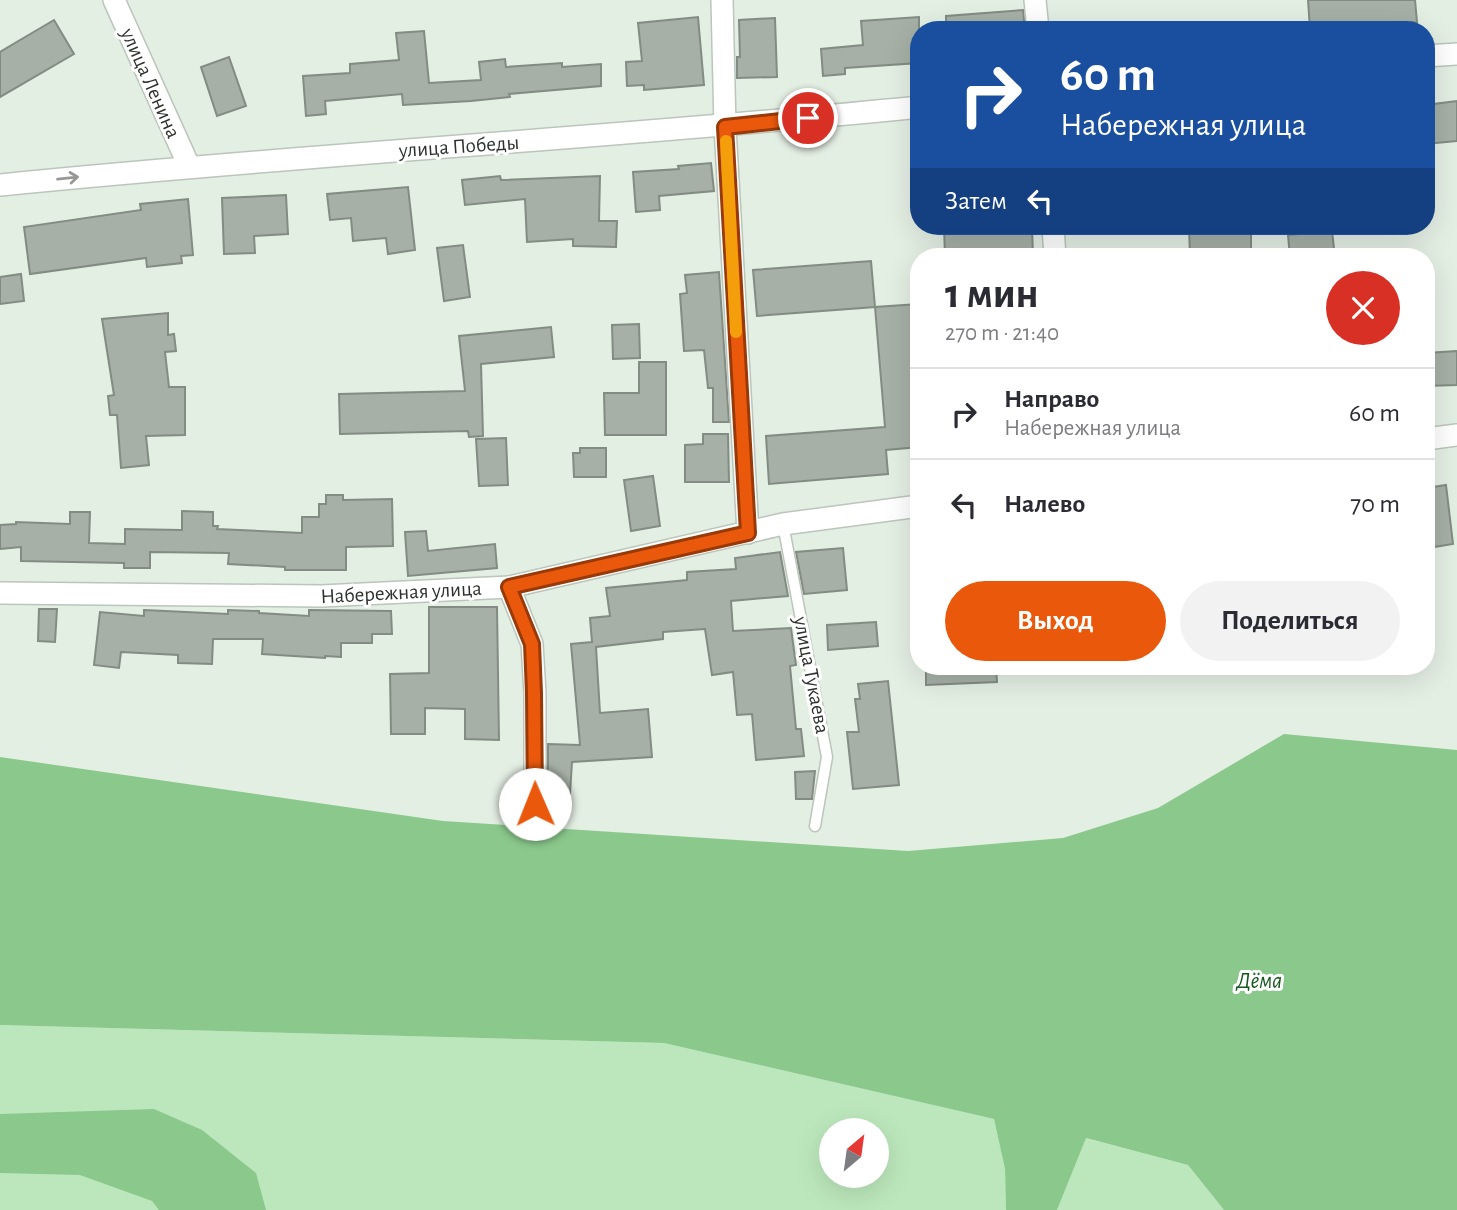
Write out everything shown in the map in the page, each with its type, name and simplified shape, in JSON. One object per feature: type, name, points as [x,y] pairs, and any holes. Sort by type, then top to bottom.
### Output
[{"type":"street","name":"улица Ленина","points":[[114,0],[189,166]]},
{"type":"street","points":[[722,0],[725,127],[748,533]]},
{"type":"street","points":[[1035,0],[1037,21]]},
{"type":"street","points":[[1435,55],[1457,54]]},
{"type":"street","name":"улица Победы","points":[[0,185],[189,166],[725,127],[910,108]]},
{"type":"street","points":[[1435,438],[1457,435]]},
{"type":"street","name":"Набережная улица","points":[[0,593],[321,596],[509,587],[783,524],[910,507]]},
{"type":"street","points":[[509,587],[532,644],[535,804]]},
{"type":"lane","name":"улица Тукаева","points":[[783,524],[827,757],[815,826]]},
{"type":"shaded area","points":[[0,1025],[664,1043],[994,1119],[1005,1169],[1006,1210],[0,1210]]},
{"type":"shaded area","points":[[1085,1138],[1188,1165],[1224,1210],[1057,1210]]},
{"type":"water","name":"Дёма","points":[[1284,734],[1457,750],[1457,1210],[1224,1210],[1188,1165],[1086,1138],[1057,1210],[1006,1210],[1005,1169],[994,1119],[664,1043],[0,1025],[0,757],[443,821],[908,851],[1063,838],[1158,808]]},
{"type":"water","points":[[154,1109],[202,1130],[256,1173],[266,1210],[159,1210],[152,1201],[80,1175],[0,1173],[0,1114]]},
{"type":"building","points":[[1308,0],[1415,0],[1417,21],[1309,21]]},
{"type":"building","points":[[1023,10],[1024,21],[946,21],[946,16]]},
{"type":"building","points":[[698,17],[704,85],[644,90],[644,85],[627,86],[626,62],[642,61],[638,23]]},
{"type":"building","points":[[919,17],[919,21],[910,21],[910,64],[845,68],[845,74],[823,76],[821,49],[863,45],[861,21]]},
{"type":"building","points":[[775,18],[777,77],[737,78],[737,57],[740,57],[739,20]]},
{"type":"building","points":[[54,20],[74,54],[0,97],[0,52]]},
{"type":"building","points":[[424,31],[429,83],[481,80],[479,62],[505,59],[506,67],[562,63],[562,67],[601,64],[601,86],[509,94],[510,97],[471,101],[403,105],[402,94],[325,101],[326,114],[306,116],[303,76],[350,73],[350,64],[399,60],[396,33]]},
{"type":"building","points":[[229,57],[246,106],[217,116],[201,67]]},
{"type":"building","points":[[1457,101],[1457,141],[1435,143],[1435,104]]},
{"type":"building","points":[[711,163],[714,191],[659,196],[660,210],[636,212],[633,172],[679,169],[678,166]]},
{"type":"building","points":[[500,176],[501,180],[600,176],[599,221],[617,221],[616,247],[573,246],[573,239],[527,242],[525,199],[465,205],[462,180]]},
{"type":"building","points":[[408,187],[415,250],[388,254],[386,238],[353,241],[351,218],[330,220],[327,194]]},
{"type":"building","points":[[286,195],[288,234],[254,236],[255,253],[224,254],[222,198]]},
{"type":"building","points":[[188,199],[193,255],[181,256],[182,263],[147,267],[146,258],[30,274],[24,227],[141,210],[140,204]]},
{"type":"building","points":[[944,235],[1032,235],[1033,248],[945,248]]},
{"type":"building","points":[[1189,235],[1251,235],[1251,248],[1190,248]]},
{"type":"building","points":[[1288,235],[1332,235],[1334,248],[1289,248]]},
{"type":"building","points":[[463,245],[470,297],[444,301],[437,248]]},
{"type":"building","points":[[871,261],[875,307],[757,316],[753,270]]},
{"type":"building","points":[[719,272],[729,422],[713,422],[713,388],[708,388],[704,350],[684,351],[680,294],[687,293],[685,275]]},
{"type":"building","points":[[21,274],[24,301],[0,304],[0,277]]},
{"type":"building","points":[[910,305],[910,448],[886,450],[888,474],[769,484],[766,436],[885,427],[875,307]]},
{"type":"building","points":[[168,313],[168,335],[174,334],[176,351],[165,352],[169,387],[185,387],[185,435],[146,436],[149,465],[121,468],[117,415],[110,415],[108,396],[114,395],[102,319]]},
{"type":"building","points":[[639,324],[640,358],[613,359],[612,325]]},
{"type":"building","points":[[551,327],[554,357],[481,364],[483,436],[469,437],[468,431],[340,434],[339,394],[465,391],[459,336]]},
{"type":"building","points":[[1457,351],[1457,385],[1435,386],[1435,352]]},
{"type":"building","points":[[639,362],[666,362],[666,435],[605,435],[604,393],[639,393]]},
{"type":"building","points":[[703,434],[728,434],[729,482],[685,482],[685,445],[703,444]]},
{"type":"building","points":[[506,438],[508,485],[479,486],[476,439]]},
{"type":"building","points":[[580,448],[606,448],[606,477],[574,477],[573,453],[580,453]]},
{"type":"building","points":[[653,476],[660,526],[631,531],[624,480]]},
{"type":"building","points":[[1446,485],[1453,544],[1435,547],[1435,487]]},
{"type":"building","points":[[326,495],[343,495],[343,500],[392,499],[393,546],[346,547],[346,570],[285,570],[285,567],[228,564],[229,553],[150,552],[150,568],[124,568],[124,563],[21,561],[21,547],[0,549],[0,525],[16,522],[70,524],[70,512],[90,512],[89,543],[125,544],[125,529],[182,530],[182,511],[213,512],[213,526],[218,526],[217,529],[302,533],[302,517],[319,517],[319,504],[326,504]]},
{"type":"building","points":[[426,531],[428,551],[495,544],[497,568],[408,576],[405,532]]},
{"type":"building","points":[[843,548],[847,590],[804,594],[796,552]]},
{"type":"building","points":[[780,552],[788,596],[731,601],[733,631],[791,628],[796,665],[790,666],[796,729],[801,729],[804,756],[756,760],[752,714],[737,715],[733,672],[712,675],[705,629],[663,632],[663,639],[596,647],[600,713],[648,709],[652,757],[572,762],[570,794],[548,793],[548,744],[580,745],[571,644],[592,642],[590,618],[610,616],[606,588],[687,580],[687,572],[736,569],[735,558]]},
{"type":"building","points":[[429,607],[497,607],[499,740],[465,739],[465,709],[425,708],[425,734],[391,734],[390,674],[429,673]]},
{"type":"building","points":[[39,609],[57,609],[55,642],[38,641]]},
{"type":"building","points":[[144,610],[228,614],[228,610],[259,611],[309,616],[309,610],[391,611],[392,634],[372,634],[372,643],[341,643],[341,657],[262,654],[263,639],[213,639],[212,664],[178,663],[178,655],[121,652],[119,668],[94,665],[100,612],[144,616]]},
{"type":"building","points":[[876,622],[878,646],[828,650],[827,625]]},
{"type":"building","points":[[926,675],[997,675],[997,682],[926,685]]},
{"type":"building","points":[[888,681],[899,785],[853,789],[847,732],[859,732],[855,699],[860,699],[858,684]]},
{"type":"building","points":[[815,771],[812,799],[796,799],[795,772]]},
{"type":"slow traffic","points":[[726,141],[736,332]]},
{"type":"route","points":[[535,804],[532,644],[509,587],[748,533],[725,127],[808,118]]}]
